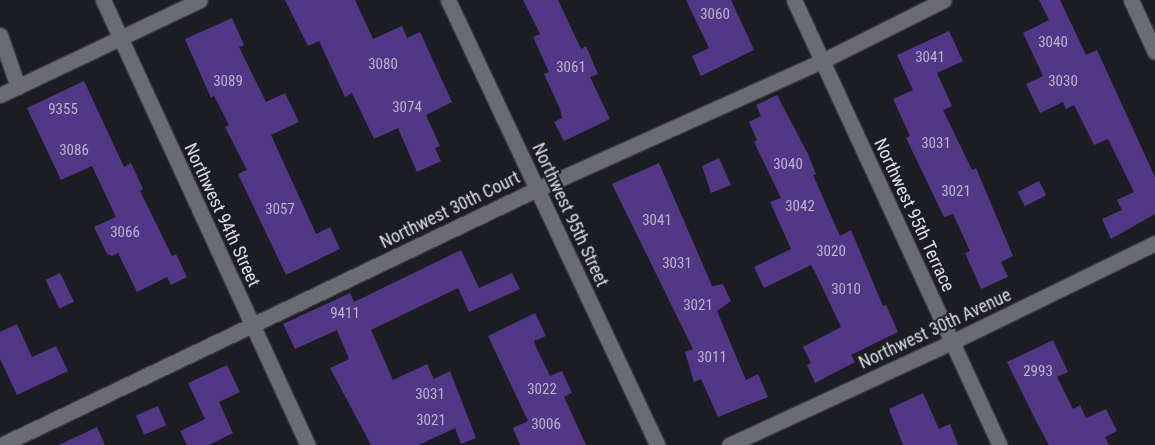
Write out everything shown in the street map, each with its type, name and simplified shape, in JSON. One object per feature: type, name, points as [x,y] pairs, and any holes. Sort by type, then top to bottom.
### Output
[{"type":"street","name":"Northwest 94th Street","points":[[102,0],[308,445]]},
{"type":"street","points":[[0,96],[200,0]]},
{"type":"street","name":"Northwest 95th Street","points":[[448,0],[657,445]]},
{"type":"street","name":"Northwest 95th Terrace","points":[[794,0],[1000,445]]},
{"type":"street","name":"Northwest 30th Court","points":[[1,445],[537,189],[822,61],[944,0]]},
{"type":"street","points":[[1131,0],[1155,52]]},
{"type":"street","points":[[0,35],[18,87]]},
{"type":"street","name":"Northwest 30th Avenue","points":[[729,445],[952,342],[1155,243]]},
{"type":"building","points":[[285,0],[355,0],[373,39],[402,26],[407,38],[420,32],[452,102],[426,115],[440,146],[435,148],[441,161],[417,172],[398,128],[374,139],[352,93],[345,97],[319,41],[308,46]]},
{"type":"building","points":[[523,0],[558,0],[581,49],[586,46],[598,74],[590,77],[610,119],[564,141],[554,122],[562,118],[560,109],[544,74],[549,72],[533,37],[540,34]]},
{"type":"building","points":[[686,0],[731,0],[754,50],[701,76],[692,56],[709,48]]},
{"type":"building","points":[[1039,0],[1060,0],[1086,55],[1097,50],[1155,177],[1155,214],[1111,239],[1102,219],[1122,210],[1117,200],[1134,192],[1108,139],[1094,145],[1074,105],[1066,109],[1063,102],[1040,113],[1026,84],[1043,76],[1023,33],[1049,20]]},
{"type":"building","points":[[232,18],[244,45],[239,47],[266,102],[285,93],[299,122],[271,135],[316,234],[330,227],[340,249],[286,275],[238,174],[247,170],[225,127],[229,125],[214,96],[211,98],[185,39]]},
{"type":"building","points":[[949,31],[963,61],[937,73],[952,106],[943,110],[972,170],[976,168],[1013,256],[1001,262],[1008,277],[981,289],[965,253],[970,251],[953,214],[944,217],[906,138],[910,136],[893,99],[913,90],[897,55]]},
{"type":"building","points":[[84,81],[124,167],[131,163],[143,189],[140,191],[172,256],[176,254],[187,277],[171,285],[167,277],[137,292],[118,253],[112,256],[107,254],[94,227],[116,217],[92,166],[61,180],[27,108]]},
{"type":"building","points":[[777,95],[808,154],[816,174],[813,175],[840,236],[851,230],[883,306],[886,305],[898,332],[851,355],[855,362],[815,383],[807,365],[811,363],[803,347],[841,327],[816,274],[811,265],[764,288],[754,267],[791,249],[770,202],[781,198],[754,142],[757,140],[749,122],[761,116],[756,105]]},
{"type":"building","points":[[719,158],[731,185],[711,193],[702,166]]},
{"type":"building","points":[[659,163],[712,286],[723,284],[731,301],[717,311],[746,380],[758,374],[768,397],[718,417],[701,379],[694,382],[685,352],[693,349],[612,184]]},
{"type":"building","points":[[1039,181],[1046,195],[1025,206],[1018,192]]},
{"type":"building","points":[[461,250],[479,288],[512,273],[520,289],[469,312],[458,288],[371,330],[393,380],[427,364],[434,379],[450,371],[476,438],[461,444],[455,428],[419,445],[371,445],[330,368],[349,359],[337,330],[295,349],[283,324],[350,293],[354,302]]},
{"type":"building","points":[[60,273],[74,302],[60,309],[46,280]]},
{"type":"building","points":[[535,313],[546,336],[534,341],[536,347],[550,376],[562,371],[572,393],[564,397],[586,445],[520,445],[513,428],[528,421],[488,336]]},
{"type":"building","points":[[17,324],[32,357],[56,346],[68,371],[17,395],[0,359],[0,332]]},
{"type":"building","points":[[1053,340],[1068,372],[1057,377],[1073,409],[1080,405],[1086,418],[1106,409],[1117,431],[1105,437],[1109,445],[1049,445],[1036,421],[1007,362]]},
{"type":"building","points":[[227,365],[240,392],[219,402],[233,433],[209,445],[187,445],[180,431],[205,419],[188,383]]},
{"type":"building","points":[[923,393],[939,429],[950,424],[958,445],[903,445],[889,409]]},
{"type":"building","points":[[158,406],[166,425],[144,435],[136,415]]},
{"type":"building","points":[[97,427],[105,445],[59,445]]}]
